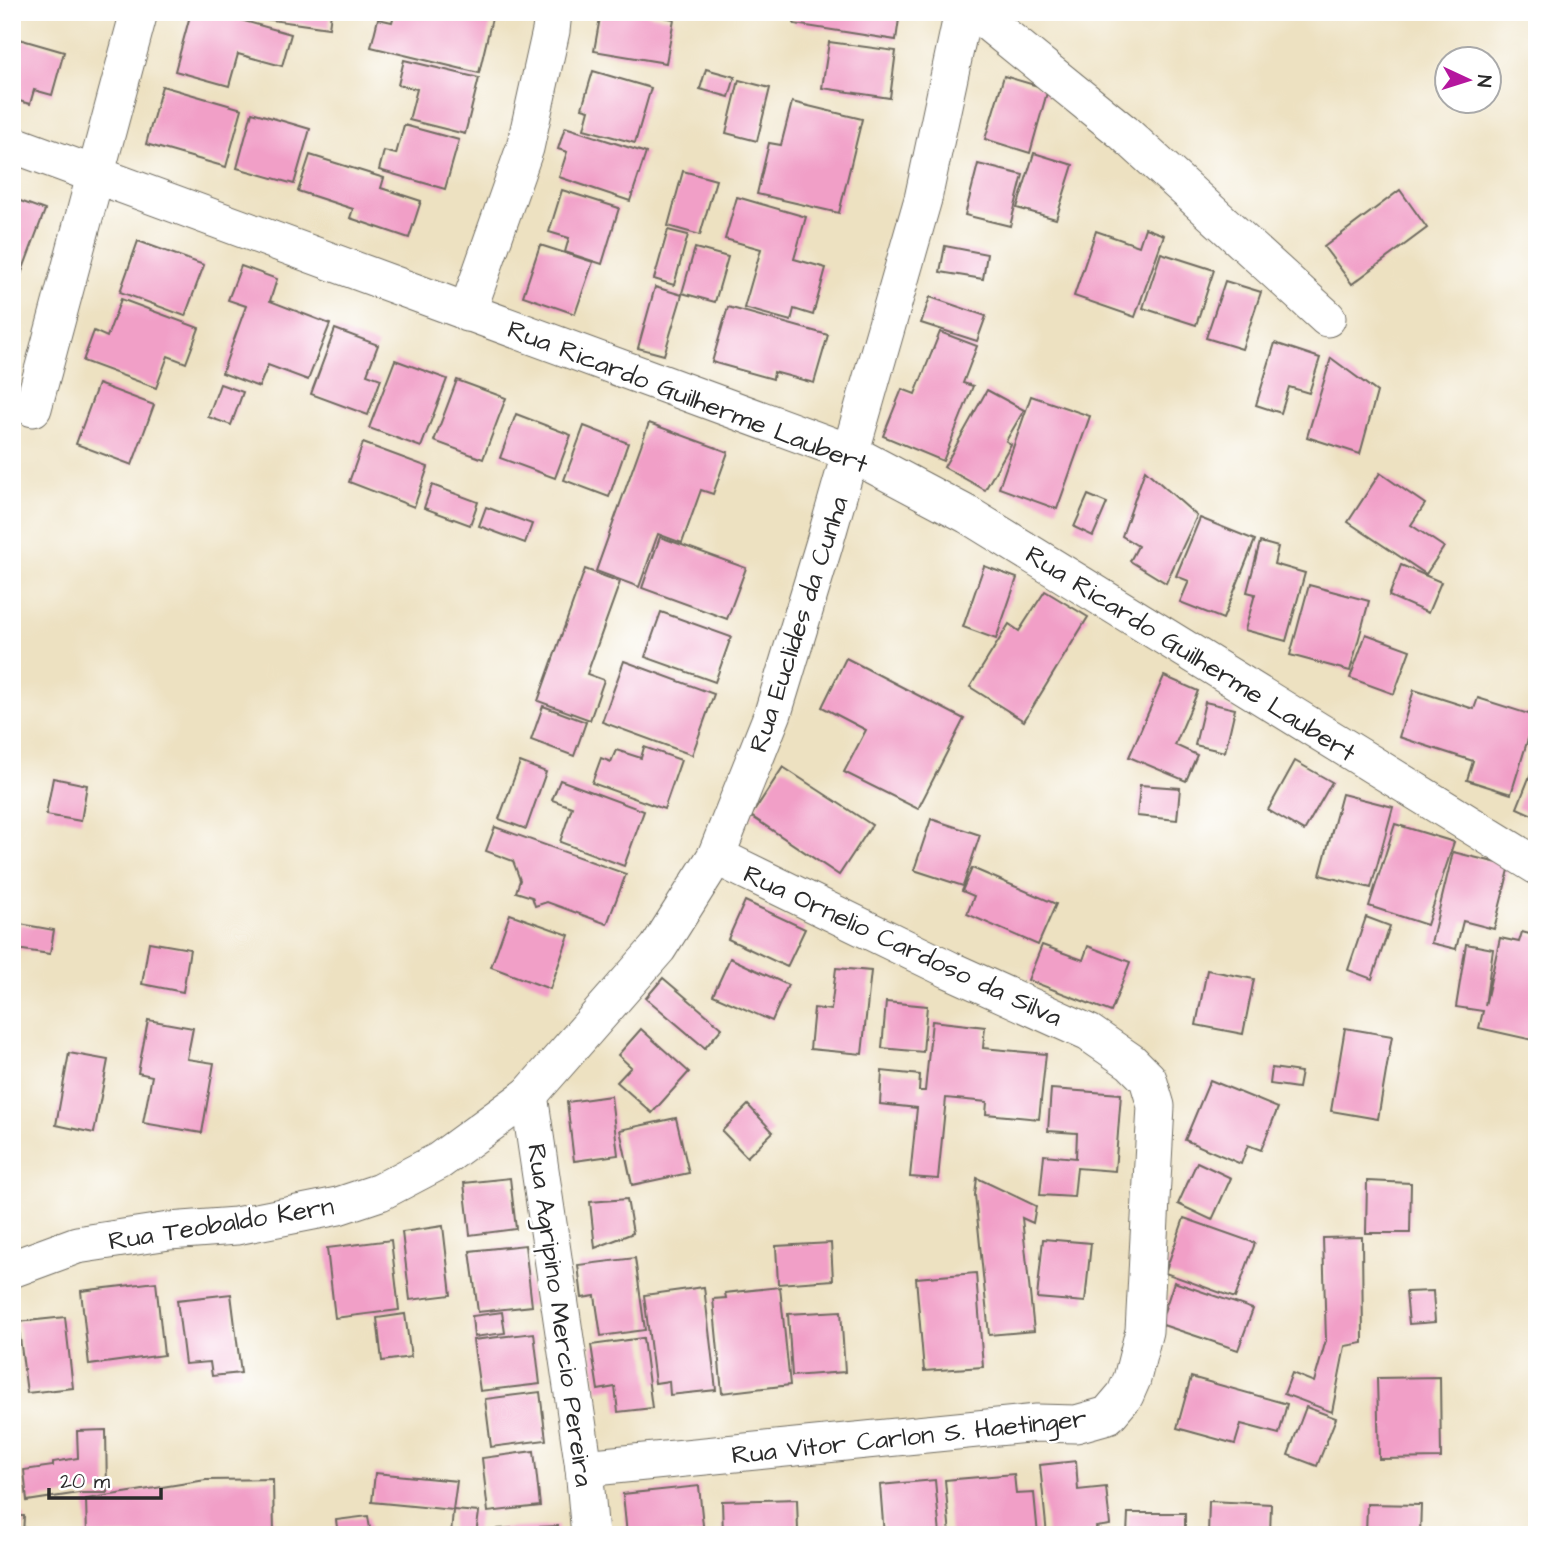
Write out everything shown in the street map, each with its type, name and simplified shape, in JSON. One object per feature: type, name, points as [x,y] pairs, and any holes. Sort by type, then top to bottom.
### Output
[{"type":"street","points":[[33,408],[139,12]]},
{"type":"street","points":[[467,313],[525,148],[553,12]]},
{"type":"street","name":"Rua Euclides da Cunha","points":[[529,1095],[658,948],[716,856],[773,713],[851,453],[923,199],[963,12]]},
{"type":"street","points":[[975,12],[1123,132],[1327,318]]},
{"type":"street","name":"Rua Ricardo Guilherme Laubert","points":[[12,145],[851,453],[968,515],[1537,866]]},
{"type":"street","name":"Rua Ornelio Cardoso da Silva","points":[[716,856],[950,970],[1089,1033]]},
{"type":"street","name":"Rua Vitor Carlon S. Haetinger","points":[[584,1468],[1037,1423],[1076,1424],[1108,1415],[1125,1395],[1132,1379],[1144,1331],[1156,1106],[1147,1079],[1131,1062],[1089,1033]]},
{"type":"street","name":"Rua Teobaldo Kern","points":[[12,1269],[77,1245],[169,1231],[236,1226],[338,1206],[380,1192],[439,1161],[529,1095]]},
{"type":"street","name":"Rua Agripino Mercio Pereira","points":[[529,1095],[584,1468],[590,1535]]},
{"type":"building","points":[[191,12],[212,12],[291,34],[282,66],[238,54],[229,86],[175,71]]},
{"type":"building","points":[[265,12],[331,12],[329,28],[264,19]]},
{"type":"building","points":[[395,12],[468,12],[492,18],[479,73],[371,47],[378,19],[392,22]]},
{"type":"building","points":[[601,12],[636,12],[674,19],[666,63],[594,51]]},
{"type":"building","points":[[796,12],[900,12],[896,40],[794,24]]},
{"type":"building","points":[[12,37],[64,52],[52,95],[34,90],[30,104],[12,99]]},
{"type":"building","points":[[829,42],[896,51],[890,98],[822,88]]},
{"type":"building","points":[[404,60],[479,78],[465,134],[409,120],[417,89],[398,85]]},
{"type":"building","points":[[706,69],[735,77],[729,97],[700,89]]},
{"type":"building","points":[[593,71],[651,88],[635,143],[584,129],[589,110],[582,108]]},
{"type":"building","points":[[1004,76],[1048,89],[1030,153],[985,139]]},
{"type":"building","points":[[739,80],[770,88],[757,141],[726,133]]},
{"type":"building","points":[[162,86],[242,109],[226,167],[146,144]]},
{"type":"building","points":[[792,102],[862,119],[839,213],[757,194],[769,143],[781,145]]},
{"type":"building","points":[[252,112],[310,129],[294,184],[237,168]]},
{"type":"building","points":[[404,125],[459,140],[445,189],[379,170],[384,151],[396,154]]},
{"type":"building","points":[[565,127],[646,153],[630,201],[559,177],[567,152],[558,149]]},
{"type":"building","points":[[1034,153],[1073,165],[1056,219],[1017,208]]},
{"type":"building","points":[[310,155],[384,178],[381,188],[421,201],[409,238],[350,218],[353,209],[298,191]]},
{"type":"building","points":[[978,164],[1023,175],[1010,226],[965,215]]},
{"type":"building","points":[[683,171],[716,180],[700,235],[668,226]]},
{"type":"building","points":[[562,190],[619,208],[602,264],[565,252],[569,238],[549,232]]},
{"type":"building","points":[[1400,190],[1427,228],[1352,284],[1324,247]]},
{"type":"building","points":[[737,197],[806,217],[794,259],[826,268],[813,315],[794,309],[791,321],[744,308],[761,249],[725,239]]},
{"type":"building","points":[[12,198],[45,210],[17,285],[12,284]]},
{"type":"building","points":[[1145,228],[1164,235],[1135,317],[1074,296],[1096,231],[1139,246]]},
{"type":"building","points":[[668,230],[688,235],[674,285],[654,279]]},
{"type":"building","points":[[138,241],[204,265],[185,316],[120,292]]},
{"type":"building","points":[[540,245],[593,262],[575,314],[523,296]]},
{"type":"building","points":[[945,246],[987,254],[983,279],[940,272]]},
{"type":"building","points":[[695,248],[728,257],[715,302],[682,293]]},
{"type":"building","points":[[1161,253],[1214,270],[1196,325],[1143,308]]},
{"type":"building","points":[[241,266],[277,279],[270,301],[330,324],[308,380],[268,365],[259,387],[222,373],[246,306],[228,300]]},
{"type":"building","points":[[1225,281],[1261,292],[1242,349],[1206,338]]},
{"type":"building","points":[[655,287],[682,295],[664,355],[638,348]]},
{"type":"building","points":[[930,297],[986,316],[977,341],[921,323]]},
{"type":"building","points":[[121,299],[199,328],[186,363],[168,356],[156,388],[83,361],[94,331],[107,337]]},
{"type":"building","points":[[728,307],[828,335],[814,383],[774,372],[773,379],[712,362]]},
{"type":"building","points":[[335,329],[378,345],[367,374],[381,379],[368,415],[311,394]]},
{"type":"building","points":[[940,332],[977,346],[963,383],[973,386],[943,461],[883,436],[902,389],[915,394]]},
{"type":"building","points":[[1275,343],[1320,358],[1309,393],[1289,387],[1281,413],[1256,405]]},
{"type":"building","points":[[1331,358],[1377,392],[1360,454],[1307,437]]},
{"type":"building","points":[[395,360],[447,379],[421,447],[369,428]]},
{"type":"building","points":[[457,380],[506,398],[483,459],[434,441]]},
{"type":"building","points":[[98,384],[154,405],[132,465],[76,444]]},
{"type":"building","points":[[220,384],[243,392],[231,425],[208,417]]},
{"type":"building","points":[[987,390],[1024,410],[1006,441],[1011,444],[985,490],[944,467]]},
{"type":"building","points":[[1031,396],[1090,416],[1057,509],[999,488]]},
{"type":"building","points":[[516,414],[571,435],[555,478],[500,458]]},
{"type":"building","points":[[649,423],[728,452],[713,494],[701,490],[682,543],[658,534],[639,587],[596,571]]},
{"type":"building","points":[[584,426],[628,443],[609,497],[564,480]]},
{"type":"building","points":[[363,443],[428,467],[414,507],[349,482]]},
{"type":"building","points":[[1145,470],[1197,516],[1166,583],[1130,561],[1138,546],[1122,536]]},
{"type":"building","points":[[1380,473],[1425,504],[1411,525],[1444,547],[1426,574],[1348,522]]},
{"type":"building","points":[[432,485],[478,502],[470,525],[424,508]]},
{"type":"building","points":[[1088,495],[1107,503],[1093,536],[1074,527]]},
{"type":"building","points":[[486,507],[532,524],[525,543],[479,526]]},
{"type":"building","points":[[1200,518],[1255,540],[1223,619],[1180,602],[1189,581],[1176,576]]},
{"type":"building","points":[[660,537],[746,568],[727,619],[642,588]]},
{"type":"building","points":[[1260,542],[1278,547],[1274,564],[1305,573],[1286,641],[1245,630],[1255,594],[1247,592]]},
{"type":"building","points":[[1401,565],[1441,582],[1428,613],[1389,596]]},
{"type":"building","points":[[984,566],[1017,578],[996,639],[963,627]]},
{"type":"building","points":[[585,569],[620,582],[587,674],[604,680],[590,720],[538,701]]},
{"type":"building","points":[[1309,585],[1369,601],[1350,671],[1290,655]]},
{"type":"building","points":[[1045,591],[1088,617],[1024,721],[970,687],[1009,624],[1019,631]]},
{"type":"building","points":[[661,612],[731,637],[715,682],[645,657]]},
{"type":"building","points":[[1366,634],[1410,650],[1394,694],[1350,678]]},
{"type":"building","points":[[846,658],[964,719],[918,809],[844,772],[866,730],[822,707]]},
{"type":"building","points":[[624,661],[714,694],[692,755],[602,722]]},
{"type":"building","points":[[1164,676],[1198,691],[1175,745],[1197,755],[1186,781],[1129,757]]},
{"type":"building","points":[[1414,690],[1474,709],[1478,698],[1535,716],[1511,794],[1467,780],[1473,761],[1399,737]]},
{"type":"building","points":[[1205,702],[1235,709],[1225,752],[1195,745]]},
{"type":"building","points":[[543,706],[586,722],[574,756],[531,740]]},
{"type":"building","points":[[644,747],[681,760],[664,809],[592,783],[601,758],[611,762],[616,750],[641,758]]},
{"type":"building","points":[[1537,758],[1537,817],[1517,808]]},
{"type":"building","points":[[1295,761],[1332,782],[1304,831],[1268,810]]},
{"type":"building","points":[[520,762],[546,772],[526,829],[499,819]]},
{"type":"building","points":[[783,767],[872,825],[839,875],[751,816]]},
{"type":"building","points":[[53,778],[87,785],[81,821],[46,815]]},
{"type":"building","points":[[560,780],[644,811],[624,866],[560,842],[572,807],[552,800]]},
{"type":"building","points":[[1140,785],[1180,788],[1177,820],[1137,816]]},
{"type":"building","points":[[1342,794],[1393,807],[1371,888],[1320,875]]},
{"type":"building","points":[[931,819],[980,835],[963,886],[914,870]]},
{"type":"building","points":[[1395,824],[1454,842],[1427,925],[1369,906]]},
{"type":"building","points":[[495,827],[626,874],[607,924],[547,902],[535,906],[532,897],[516,892],[520,880],[513,861],[486,851]]},
{"type":"building","points":[[1453,852],[1510,866],[1494,929],[1463,921],[1456,949],[1431,943]]},
{"type":"building","points":[[972,868],[1056,904],[1038,945],[967,914],[974,896],[962,891]]},
{"type":"building","points":[[745,901],[805,929],[787,967],[728,939]]},
{"type":"building","points":[[510,914],[569,935],[550,989],[491,967]]},
{"type":"building","points":[[1366,917],[1390,926],[1372,979],[1348,970]]},
{"type":"building","points":[[20,924],[54,930],[50,954],[16,949]]},
{"type":"building","points":[[1522,932],[1537,936],[1537,1041],[1479,1028],[1483,1011],[1456,1007],[1466,944],[1493,949],[1485,1006],[1500,938],[1519,942]]},
{"type":"building","points":[[149,942],[190,949],[183,992],[142,984]]},
{"type":"building","points":[[1042,945],[1083,960],[1088,946],[1130,962],[1111,1012],[1028,980]]},
{"type":"building","points":[[730,958],[788,985],[772,1021],[713,995]]},
{"type":"building","points":[[836,968],[871,971],[862,1054],[810,1049],[814,1008],[831,1010]]},
{"type":"building","points":[[1207,970],[1254,979],[1243,1034],[1196,1025]]},
{"type":"building","points":[[663,978],[722,1028],[705,1048],[646,998]]},
{"type":"building","points":[[886,1002],[927,1006],[923,1052],[882,1048]]},
{"type":"building","points":[[148,1020],[193,1028],[187,1059],[214,1063],[202,1133],[143,1123],[152,1076],[138,1073]]},
{"type":"building","points":[[932,1021],[985,1027],[983,1048],[1046,1054],[1039,1119],[986,1114],[987,1102],[946,1098],[938,1179],[910,1177],[917,1108],[880,1104],[882,1071],[920,1075],[919,1091],[925,1091]]},
{"type":"building","points":[[1345,1028],[1392,1036],[1378,1119],[1331,1111]]},
{"type":"building","points":[[641,1029],[689,1072],[652,1113],[617,1082],[631,1067],[618,1055]]},
{"type":"building","points":[[69,1053],[108,1060],[94,1133],[56,1125]]},
{"type":"building","points":[[1272,1068],[1301,1072],[1298,1088],[1270,1084]]},
{"type":"building","points":[[1210,1080],[1278,1108],[1261,1150],[1248,1145],[1241,1164],[1185,1140]]},
{"type":"building","points":[[1051,1089],[1121,1094],[1115,1171],[1077,1168],[1074,1197],[1040,1195],[1044,1155],[1076,1158],[1077,1133],[1048,1131]]},
{"type":"building","points":[[611,1096],[618,1155],[574,1161],[567,1102]]},
{"type":"building","points":[[748,1105],[773,1132],[747,1157],[722,1131]]},
{"type":"building","points":[[676,1118],[689,1173],[632,1185],[620,1130]]},
{"type":"building","points":[[1197,1162],[1231,1178],[1212,1220],[1178,1204]]},
{"type":"building","points":[[510,1178],[516,1229],[470,1235],[464,1183]]},
{"type":"building","points":[[977,1178],[1036,1206],[1033,1223],[1022,1218],[1034,1331],[989,1335],[975,1195]]},
{"type":"building","points":[[1367,1181],[1411,1183],[1410,1233],[1366,1233]]},
{"type":"building","points":[[627,1199],[633,1233],[595,1248],[590,1202]]},
{"type":"building","points":[[1184,1218],[1255,1243],[1235,1298],[1165,1273]]},
{"type":"building","points":[[443,1226],[451,1295],[410,1300],[402,1232]]},
{"type":"building","points":[[1362,1237],[1363,1343],[1345,1346],[1332,1412],[1284,1394],[1292,1373],[1314,1382],[1326,1340],[1323,1238]]},
{"type":"building","points":[[1043,1239],[1091,1243],[1085,1302],[1037,1298]]},
{"type":"building","points":[[391,1240],[399,1310],[335,1318],[327,1248]]},
{"type":"building","points":[[831,1243],[833,1280],[778,1284],[776,1246]]},
{"type":"building","points":[[525,1245],[532,1306],[478,1312],[470,1251]]},
{"type":"building","points":[[635,1258],[645,1330],[601,1336],[595,1296],[582,1298],[578,1265]]},
{"type":"building","points":[[976,1273],[983,1367],[924,1371],[916,1278]]},
{"type":"building","points":[[156,1282],[164,1355],[89,1365],[81,1291]]},
{"type":"building","points":[[1174,1282],[1253,1309],[1238,1350],[1160,1324]]},
{"type":"building","points":[[704,1287],[716,1390],[670,1395],[669,1381],[655,1383],[644,1295]]},
{"type":"building","points":[[780,1287],[790,1385],[722,1393],[713,1299],[726,1298],[725,1293]]},
{"type":"building","points":[[1433,1291],[1435,1322],[1409,1324],[1406,1292]]},
{"type":"building","points":[[231,1294],[241,1373],[212,1376],[210,1362],[185,1364],[177,1300]]},
{"type":"building","points":[[841,1311],[845,1372],[792,1376],[788,1314]]},
{"type":"building","points":[[502,1312],[505,1333],[474,1337],[472,1316]]},
{"type":"building","points":[[405,1314],[411,1357],[382,1361],[377,1318]]},
{"type":"building","points":[[65,1317],[73,1388],[27,1393],[18,1322]]},
{"type":"building","points":[[534,1333],[540,1384],[480,1391],[473,1340]]},
{"type":"building","points":[[643,1338],[652,1408],[618,1412],[615,1387],[598,1390],[591,1345]]},
{"type":"building","points":[[1191,1377],[1287,1404],[1279,1434],[1241,1424],[1235,1444],[1177,1428]]},
{"type":"building","points":[[1440,1377],[1441,1458],[1379,1459],[1377,1378]]},
{"type":"building","points":[[540,1392],[546,1440],[491,1447],[485,1399]]},
{"type":"building","points":[[1306,1407],[1336,1418],[1317,1466],[1288,1455]]},
{"type":"building","points":[[106,1430],[107,1493],[79,1493],[27,1501],[24,1470],[53,1466],[53,1462],[78,1458],[77,1431]]},
{"type":"building","points":[[534,1451],[540,1506],[488,1512],[482,1458]]},
{"type":"building","points":[[1076,1461],[1078,1490],[1106,1487],[1110,1525],[1096,1527],[1097,1535],[1047,1535],[1040,1465]]},
{"type":"building","points":[[375,1473],[457,1481],[453,1510],[372,1502]]},
{"type":"building","points":[[1014,1474],[1016,1494],[1034,1493],[1038,1535],[950,1535],[945,1480]]},
{"type":"building","points":[[273,1479],[274,1535],[87,1535],[86,1499],[206,1480]]},
{"type":"building","points":[[935,1480],[940,1535],[884,1535],[880,1485]]},
{"type":"building","points":[[699,1486],[704,1535],[627,1535],[623,1494]]},
{"type":"building","points":[[797,1499],[798,1531],[764,1532],[764,1535],[723,1535],[722,1501]]},
{"type":"building","points":[[1209,1501],[1271,1504],[1270,1535],[1208,1535]]},
{"type":"building","points":[[1367,1504],[1421,1505],[1420,1535],[1366,1535]]},
{"type":"building","points":[[453,1510],[479,1512],[476,1535],[451,1535]]},
{"type":"building","points":[[1128,1513],[1185,1513],[1185,1535],[1127,1535]]},
{"type":"building","points":[[12,1516],[24,1516],[23,1535],[12,1535]]},
{"type":"building","points":[[368,1516],[371,1535],[338,1535],[336,1520]]},
{"type":"building","points":[[558,1526],[558,1535],[498,1535],[497,1529]]}]
